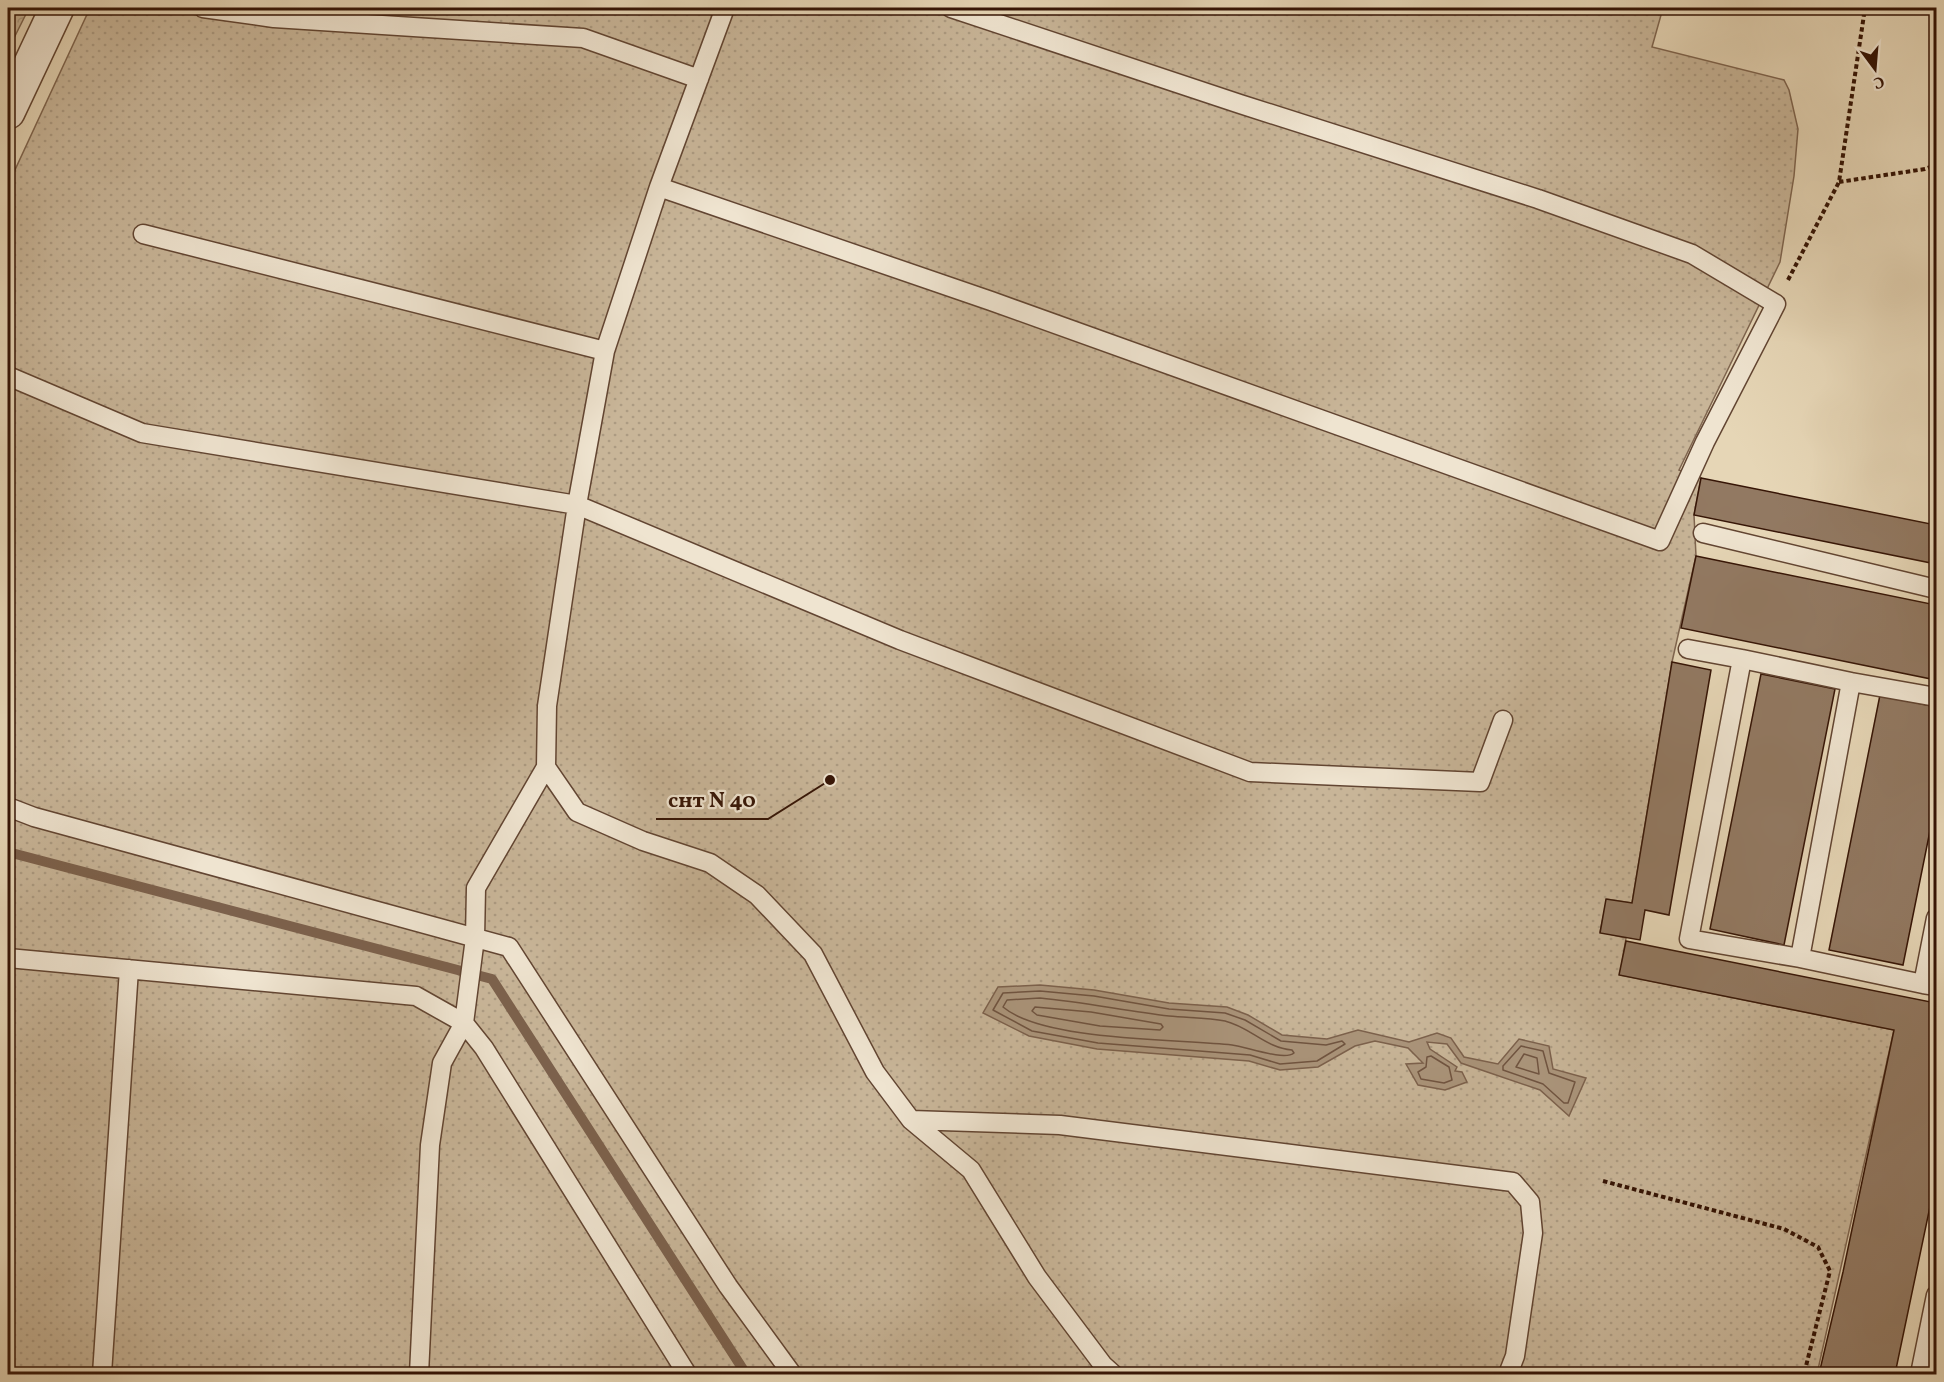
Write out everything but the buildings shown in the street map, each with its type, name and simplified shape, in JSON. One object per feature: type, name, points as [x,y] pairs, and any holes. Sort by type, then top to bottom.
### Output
[{"type":"street","points":[[8,112],[57,8]]},
{"type":"lane","points":[[203,8],[274,18],[583,38],[699,79]]},
{"type":"lane","points":[[418,1374],[430,1145],[442,1063],[464,1023],[475,938],[477,888],[546,767],[547,705],[577,505],[605,351],[659,188],[725,8]]},
{"type":"lane","points":[[659,188],[991,301],[1660,541],[1705,442],[1776,304],[1692,254],[1670,246],[1538,199],[1240,104],[951,8]]},
{"type":"lane","points":[[143,234],[605,351]]},
{"type":"lane","points":[[8,376],[142,433],[577,505],[900,640],[1250,772],[1480,782],[1503,720]]},
{"type":"lane","points":[[1703,533],[1936,589]]},
{"type":"lane","points":[[1688,648],[1936,697]]},
{"type":"lane","points":[[1742,658],[1689,939],[1800,958],[1930,985],[1936,918]]},
{"type":"lane","points":[[1800,958],[1851,682]]},
{"type":"lane","points":[[546,767],[577,812],[643,841],[710,863],[757,895],[813,954],[875,1072],[910,1120],[971,1170],[1037,1277],[1103,1365],[1113,1374]]},
{"type":"lane","points":[[8,807],[34,818],[509,947],[728,1286],[792,1374]]},
{"type":"lane","points":[[8,958],[416,996],[464,1023],[484,1048],[687,1374]]},
{"type":"lane","points":[[102,1374],[129,969]]},
{"type":"lane","points":[[910,1120],[1060,1125],[1513,1182],[1530,1202],[1533,1233],[1515,1356],[1508,1374]]},
{"type":"lane","points":[[1920,1374],[1936,1295]]},
{"type":"path","points":[[1776,304],[1839,182],[1865,8]]},
{"type":"path","points":[[1839,182],[1925,169],[1936,165]]},
{"type":"path","points":[[1603,1181],[1784,1229],[1818,1247],[1830,1271],[1804,1374]]},
{"type":"green space","points":[[8,8],[29,8],[8,50]]},
{"type":"green space","points":[[90,8],[1663,8],[1652,47],[1784,80],[1789,90],[1798,129],[1794,176],[1780,262],[1679,470],[1701,478],[1694,515],[1696,556],[1672,662],[1632,903],[1607,899],[1600,932],[1626,938],[1620,975],[1894,1030],[1817,1374],[8,1374],[8,185]]},
{"type":"water","points":[[1040,985],[1094,990],[1169,1003],[1227,1007],[1248,1015],[1282,1035],[1327,1039],[1358,1030],[1409,1042],[1437,1033],[1451,1038],[1464,1057],[1498,1064],[1519,1039],[1549,1046],[1553,1069],[1586,1078],[1569,1116],[1540,1090],[1461,1063],[1447,1044],[1427,1042],[1430,1049],[1457,1067],[1455,1071],[1462,1072],[1467,1082],[1445,1090],[1418,1085],[1406,1064],[1423,1063],[1408,1048],[1375,1041],[1355,1046],[1318,1067],[1280,1070],[1249,1061],[1097,1049],[1029,1036],[983,1013],[998,987]]},
{"type":"waterway","points":[[8,852],[492,979],[746,1374]]},
{"type":"place","name":"снт N 40","points":[[830,780]]}]
